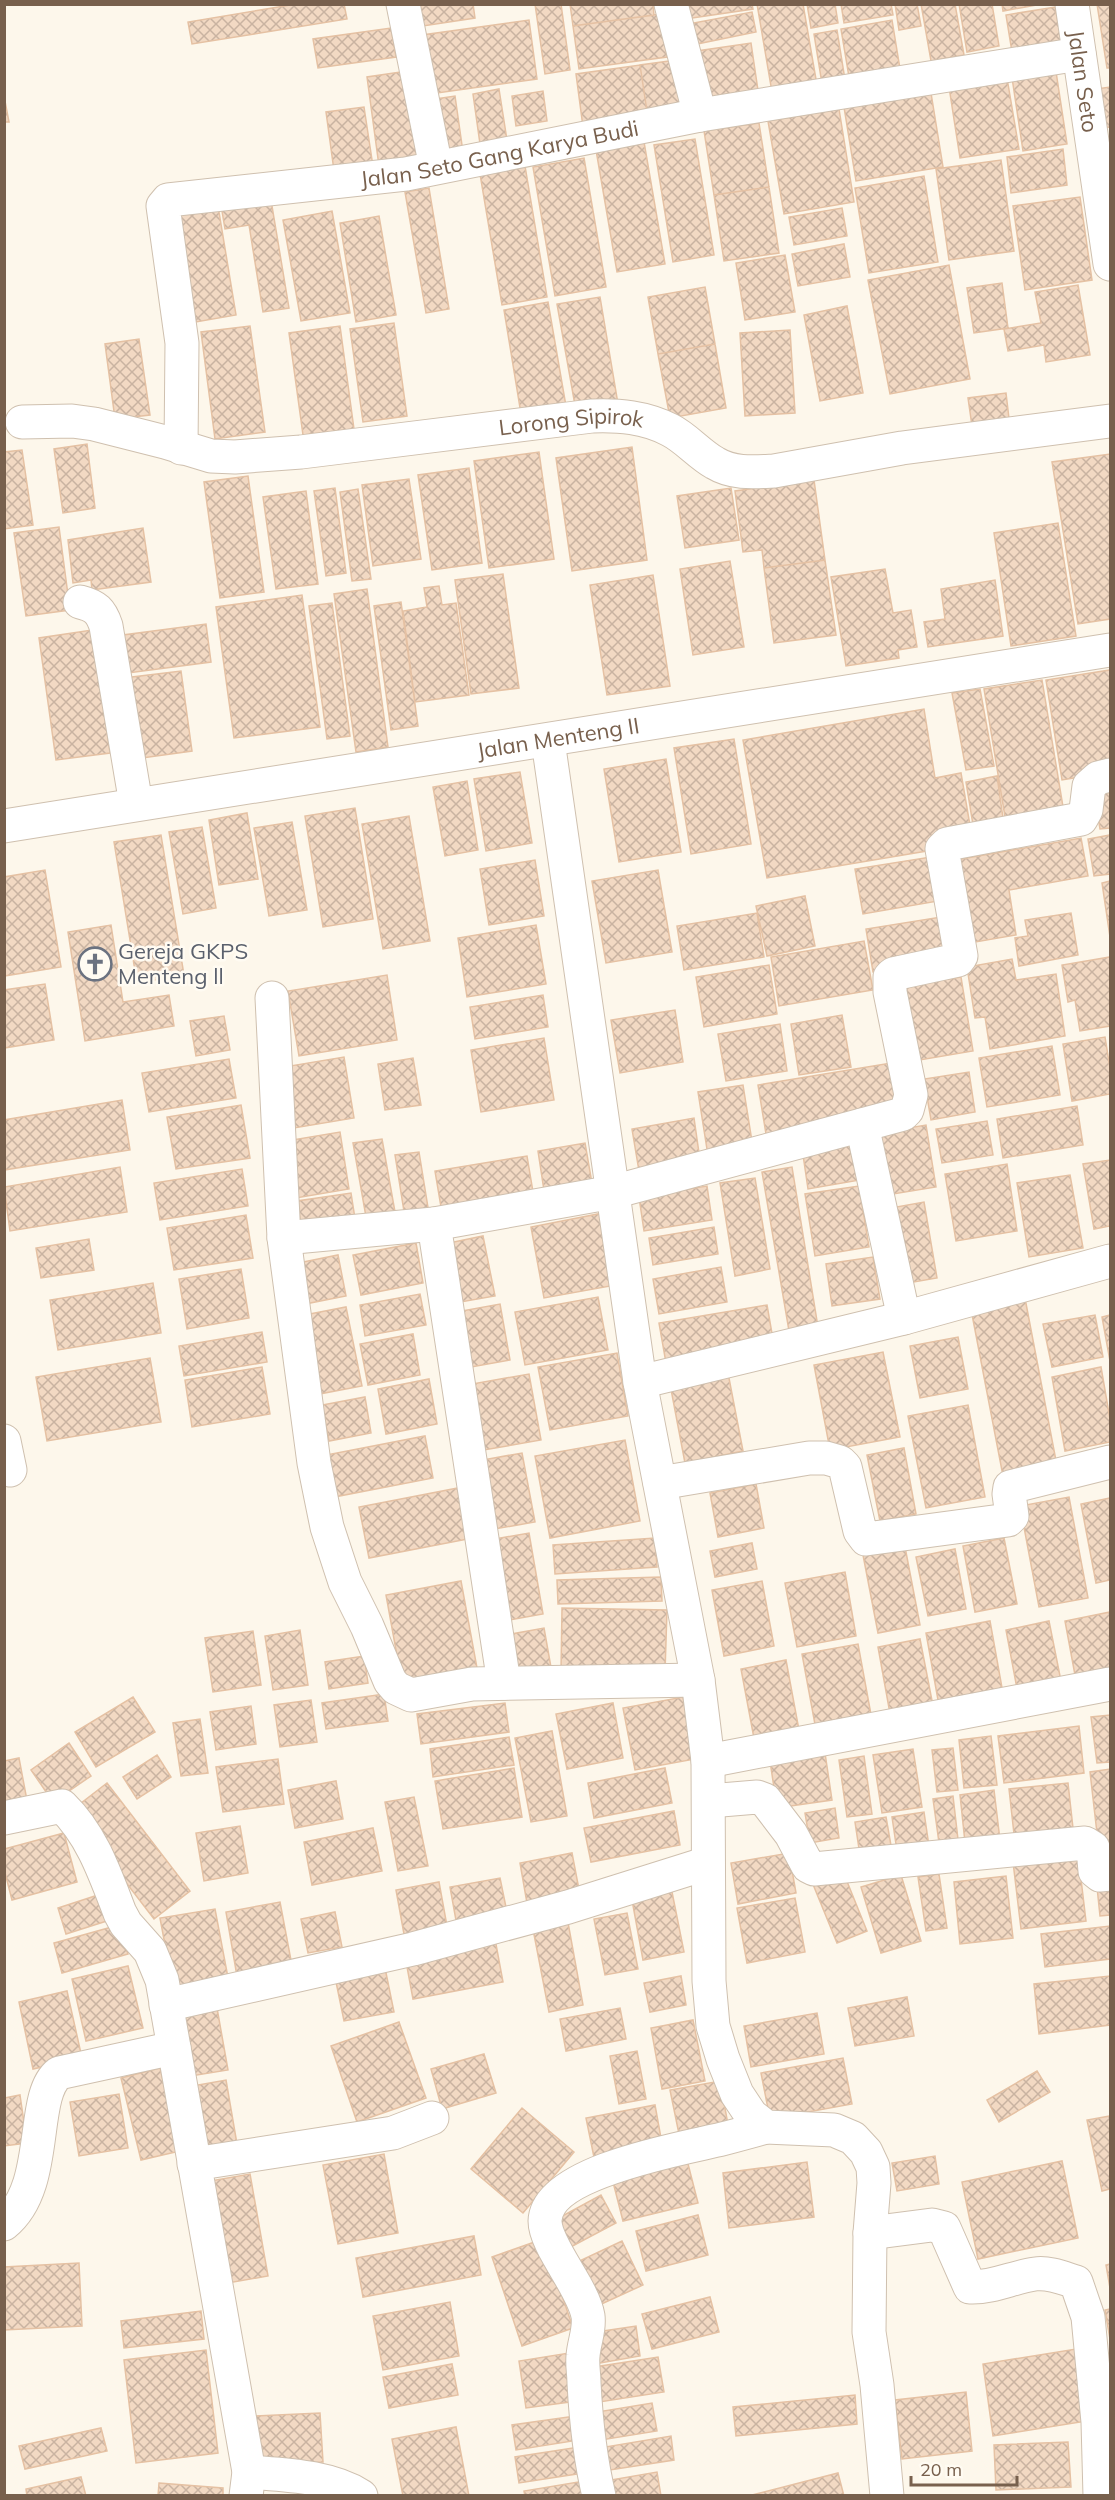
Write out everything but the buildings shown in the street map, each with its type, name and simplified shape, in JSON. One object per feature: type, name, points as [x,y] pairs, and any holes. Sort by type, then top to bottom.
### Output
[{"type":"street","points":[[403,4],[436,167]]},
{"type":"street","points":[[671,4],[700,114]]},
{"type":"street","name":"Jalan Seto","points":[[1072,4],[1090,65],[1110,264]]},
{"type":"street","name":"Jalan Seto Gang Karya Budi","points":[[181,448],[183,354],[180,314],[164,206],[168,200],[406,174],[700,114],[1090,65]]},
{"type":"street","name":"Lorong Sipirok","points":[[22,422],[72,420],[165,442],[211,456],[301,452],[592,416],[616,416],[641,419],[670,430],[715,463],[732,470],[755,472],[774,471],[902,448],[1110,421]]},
{"type":"street","points":[[80,602],[94,605],[102,613],[106,626],[136,804]]},
{"type":"street","name":"Jalan Menteng II","points":[[4,826],[1110,650]]},
{"type":"street","points":[[548,741],[640,1382],[698,1680],[708,1761],[709,1980],[713,2026],[737,2094],[751,2115],[766,2127]]},
{"type":"street","points":[[284,1238],[434,1224],[613,1192],[903,1114],[907,1110],[911,1095],[890,992],[890,977],[894,974],[958,960],[961,956],[942,849],[947,844],[1081,819],[1086,810],[1089,786],[1098,778],[1110,775]]},
{"type":"street","points":[[272,998],[284,1238],[314,1463],[327,1527],[345,1581],[368,1626],[390,1681],[396,1688],[411,1695],[472,1684],[698,1680]]},
{"type":"street","points":[[862,1125],[904,1318]]},
{"type":"street","points":[[434,1224],[504,1683]]},
{"type":"street","points":[[640,1382],[904,1318],[1110,1261]]},
{"type":"street","points":[[660,1483],[780,1462],[826,1458],[840,1462],[845,1467],[860,1531],[866,1539],[1008,1520],[1012,1516],[1010,1488],[1110,1462]]},
{"type":"street","points":[[708,1761],[1110,1684]]},
{"type":"street","points":[[709,1801],[757,1797],[765,1800],[791,1834],[808,1866],[814,1869],[1085,1843],[1093,1848],[1095,1871],[1100,1875],[1110,1874]]},
{"type":"street","points":[[4,1818],[62,1806],[70,1813],[86,1834],[97,1854],[126,1924],[150,1951],[162,1980],[248,2484],[322,2481],[353,2490],[362,2496]]},
{"type":"street","points":[[166,2005],[413,1949],[568,1907],[708,1863]]},
{"type":"street","points":[[4,2224],[14,2217],[25,2199],[38,2152],[46,2091],[50,2080],[59,2073],[174,2049]]},
{"type":"street","points":[[194,2164],[393,2133],[432,2118]]},
{"type":"street","points":[[598,2496],[586,2415],[583,2357],[589,2326],[588,2316],[580,2295],[548,2235],[545,2221],[547,2213],[553,2202],[563,2193],[584,2179],[606,2169],[632,2160],[766,2127],[834,2130],[853,2138],[866,2152],[873,2167],[869,2332],[887,2496]]},
{"type":"street","points":[[870,2233],[932,2225],[944,2228],[970,2286],[983,2287],[1036,2274],[1054,2275],[1076,2282],[1088,2317],[1098,2422],[1100,2496]]},
{"type":"place","name":"Gereja GKPS Menteng ll","points":[[95,964]]}]
